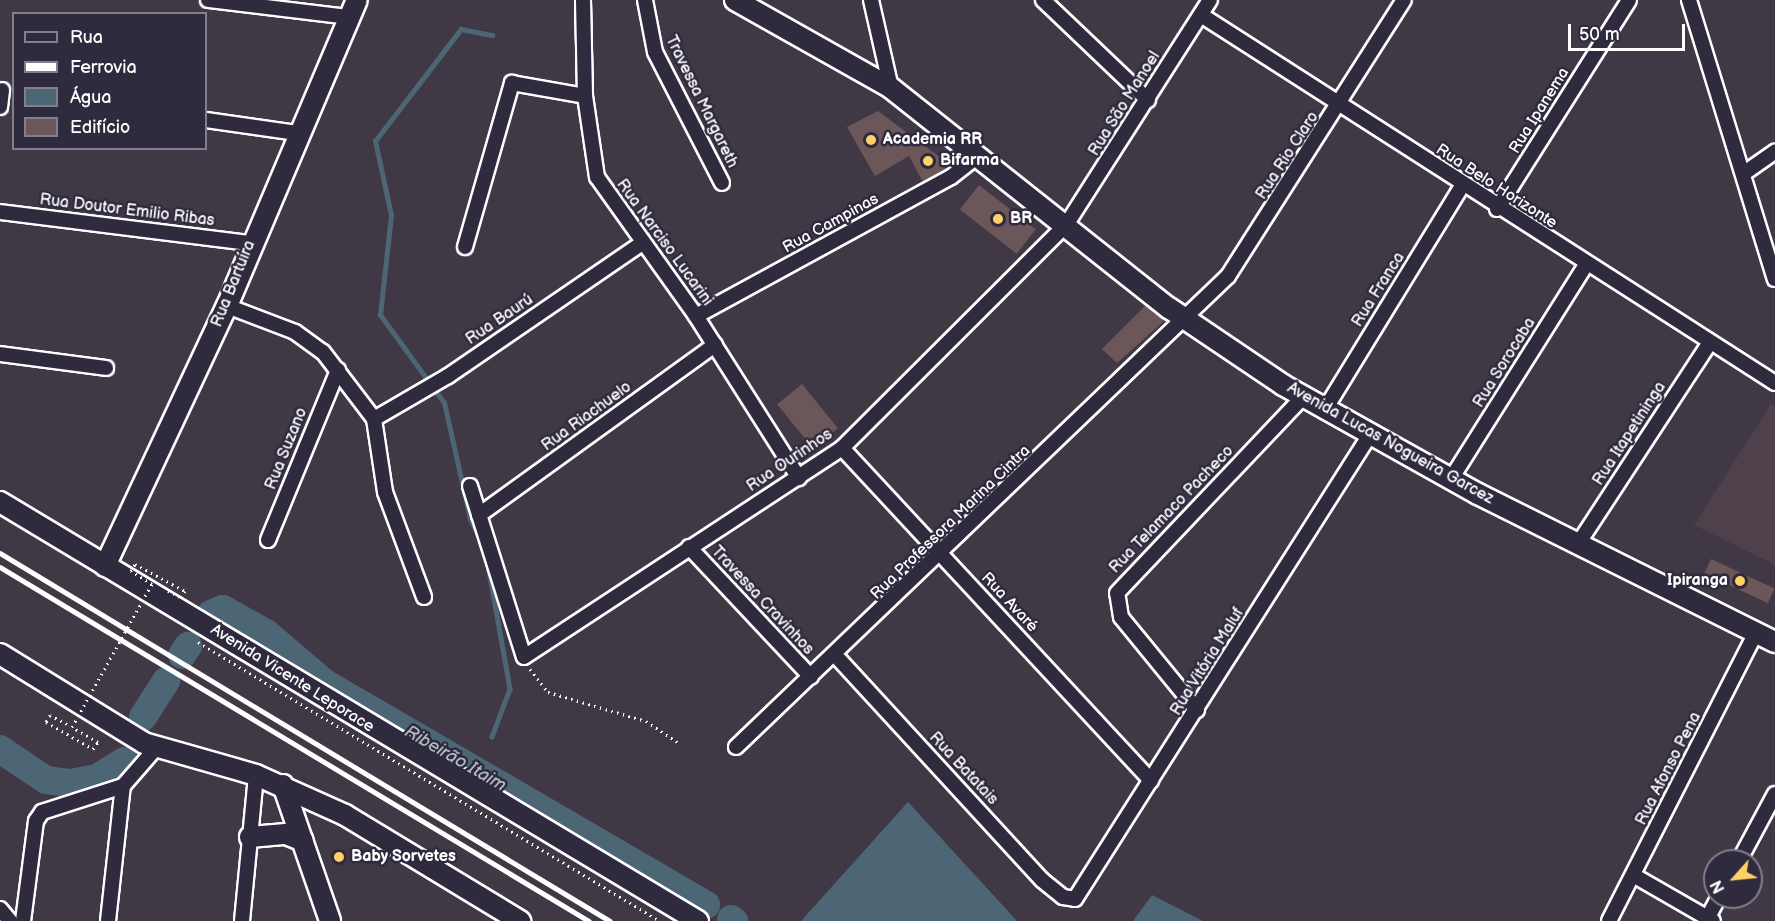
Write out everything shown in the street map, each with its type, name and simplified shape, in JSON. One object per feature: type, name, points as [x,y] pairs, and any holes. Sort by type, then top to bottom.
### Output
[{"type":"main road","name":"Avenida Lucas Nogueira Garcez","points":[[735,0],[891,88],[979,155],[1185,320],[1324,411],[1451,479],[1775,642]]},
{"type":"main road","name":"Rua Bartuíra","points":[[105,566],[227,306],[249,243],[353,9]]},
{"type":"main road","name":"Avenida Vicente Leporace","points":[[0,502],[105,566],[195,628],[218,634],[698,921]]},
{"type":"main road","points":[[0,654],[150,746],[256,775],[283,785],[345,815],[520,921]]},
{"type":"main road","points":[[283,785],[330,921]]},
{"type":"main road","points":[[250,837],[286,834],[303,841]]},
{"type":"street","points":[[208,0],[353,9]]},
{"type":"street","name":"Rua Narciso Lucarini","points":[[583,0],[585,96],[597,177],[696,316],[799,478]]},
{"type":"street","name":"Travessa Margareth","points":[[645,0],[655,52],[722,183]]},
{"type":"street","points":[[871,0],[891,88]]},
{"type":"street","points":[[1043,0],[1148,100]]},
{"type":"street","name":"Rua São Manoel","points":[[1066,225],[1210,0]]},
{"type":"street","name":"Rua Rio Claro","points":[[1185,320],[1247,250],[1340,106],[1404,0]]},
{"type":"street","name":"Rua Ipanema","points":[[1497,209],[1629,0]]},
{"type":"street","points":[[1689,0],[1775,279]]},
{"type":"street","name":"Rua Belo Horizonte","points":[[1201,15],[1497,209],[1775,383]]},
{"type":"street","points":[[465,247],[512,83],[585,96]]},
{"type":"street","points":[[0,107],[5,91]]},
{"type":"street","points":[[207,120],[297,133]]},
{"type":"street","points":[[1743,174],[1775,152]]},
{"type":"street","name":"Rua Campinas","points":[[696,316],[951,177],[979,155]]},
{"type":"street","name":"Rua Franca","points":[[1324,411],[1462,186]]},
{"type":"street","name":"Rua Doutor Emilio Ribas","points":[[0,212],[249,243]]},
{"type":"street","name":"Rua Ourinhos","points":[[524,657],[842,448],[1066,225]]},
{"type":"street","name":"Rua Baurú","points":[[374,419],[448,376],[642,243]]},
{"type":"street","name":"Rua Sorocaba","points":[[1451,479],[1586,265]]},
{"type":"street","points":[[227,306],[295,332],[323,352],[374,419],[384,492],[424,597]]},
{"type":"street","name":"Rua Professora Marina Cintra","points":[[736,747],[836,656],[1185,320]]},
{"type":"street","name":"Rua Itapetininga","points":[[1578,544],[1710,342]]},
{"type":"street","name":"Rua Riachuelo","points":[[479,515],[715,345]]},
{"type":"street","points":[[0,354],[106,368]]},
{"type":"street","name":"Rua Suzano","points":[[268,540],[338,370]]},
{"type":"street","name":"Rua Telamaco Pacheco","points":[[1197,710],[1120,617],[1117,593],[1303,398]]},
{"type":"street","name":"Rua Vitória Maluf","points":[[1069,900],[1079,895],[1369,436]]},
{"type":"street","name":"Rua Avaré","points":[[842,448],[1151,782]]},
{"type":"street","points":[[470,486],[524,657]]},
{"type":"street","name":"Travessa Cravinhos","points":[[689,547],[811,677]]},
{"type":"street","name":"Rua Afonso Pena","points":[[1609,921],[1757,632]]},
{"type":"street","name":"Rua Batatais","points":[[836,656],[1042,880],[1069,900]]},
{"type":"street","points":[[108,921],[123,786],[150,746]]},
{"type":"street","points":[[242,921],[256,775]]},
{"type":"street","points":[[23,921],[36,821],[42,812],[123,786]]},
{"type":"street","points":[[1746,849],[1775,795]]},
{"type":"street","points":[[1633,875],[1709,920]]},
{"type":"street","points":[[0,909],[10,921]]},
{"type":"path","points":[[67,724],[50,715],[46,722],[93,749],[98,742],[72,727],[152,584],[131,571],[135,564],[185,591],[180,597],[167,590]]},
{"type":"path","points":[[134,603],[144,608]]},
{"type":"path","points":[[195,628],[202,648],[660,921]]},
{"type":"path","points":[[524,657],[548,692],[646,722],[679,743]]},
{"type":"shaded area","points":[[1771,404],[1775,407],[1775,565],[1694,525]]},
{"type":"water","points":[[908,802],[1017,921],[801,921]]},
{"type":"water","points":[[1152,895],[1203,921],[1133,921]]},
{"type":"building","points":[[878,111],[945,161],[945,169],[923,182],[909,156],[875,176],[847,127]]},
{"type":"building","name":"BR","points":[[979,185],[1036,229],[1017,254],[960,209]]},
{"type":"building","points":[[1146,305],[1165,320],[1117,363],[1102,349]]},
{"type":"building","points":[[802,384],[838,428],[813,448],[777,404]]},
{"type":"building","name":"Ipiranga","points":[[1711,559],[1774,589],[1768,603],[1704,574]]},
{"type":"waterway","points":[[482,543],[470,519],[444,403],[380,315],[391,215],[375,141],[461,29],[492,35]]},
{"type":"waterway","points":[[488,565],[510,689],[492,737]]},
{"type":"waterway","name":"Ribeirão Itaim","points":[[211,614],[223,609],[266,633],[325,683],[706,905]]},
{"type":"waterway","name":"Ribeirão Itaim","points":[[182,655],[188,646]]},
{"type":"waterway","name":"Ribeirão Itaim","points":[[143,717],[166,681]]},
{"type":"waterway","name":"Ribeirão Itaim","points":[[0,749],[46,780],[71,783],[97,778],[124,761]]},
{"type":"railway","points":[[0,553],[610,921]]},
{"type":"railway","points":[[0,567],[589,921]]},
{"type":"place","name":"Academia RR","points":[[871,140]]},
{"type":"place","name":"Bifarma","points":[[928,161]]},
{"type":"place","name":"BR","points":[[998,219]]},
{"type":"place","name":"Ipiranga","points":[[1740,581]]},
{"type":"place","name":"Baby Sorvetes","points":[[339,857]]}]
